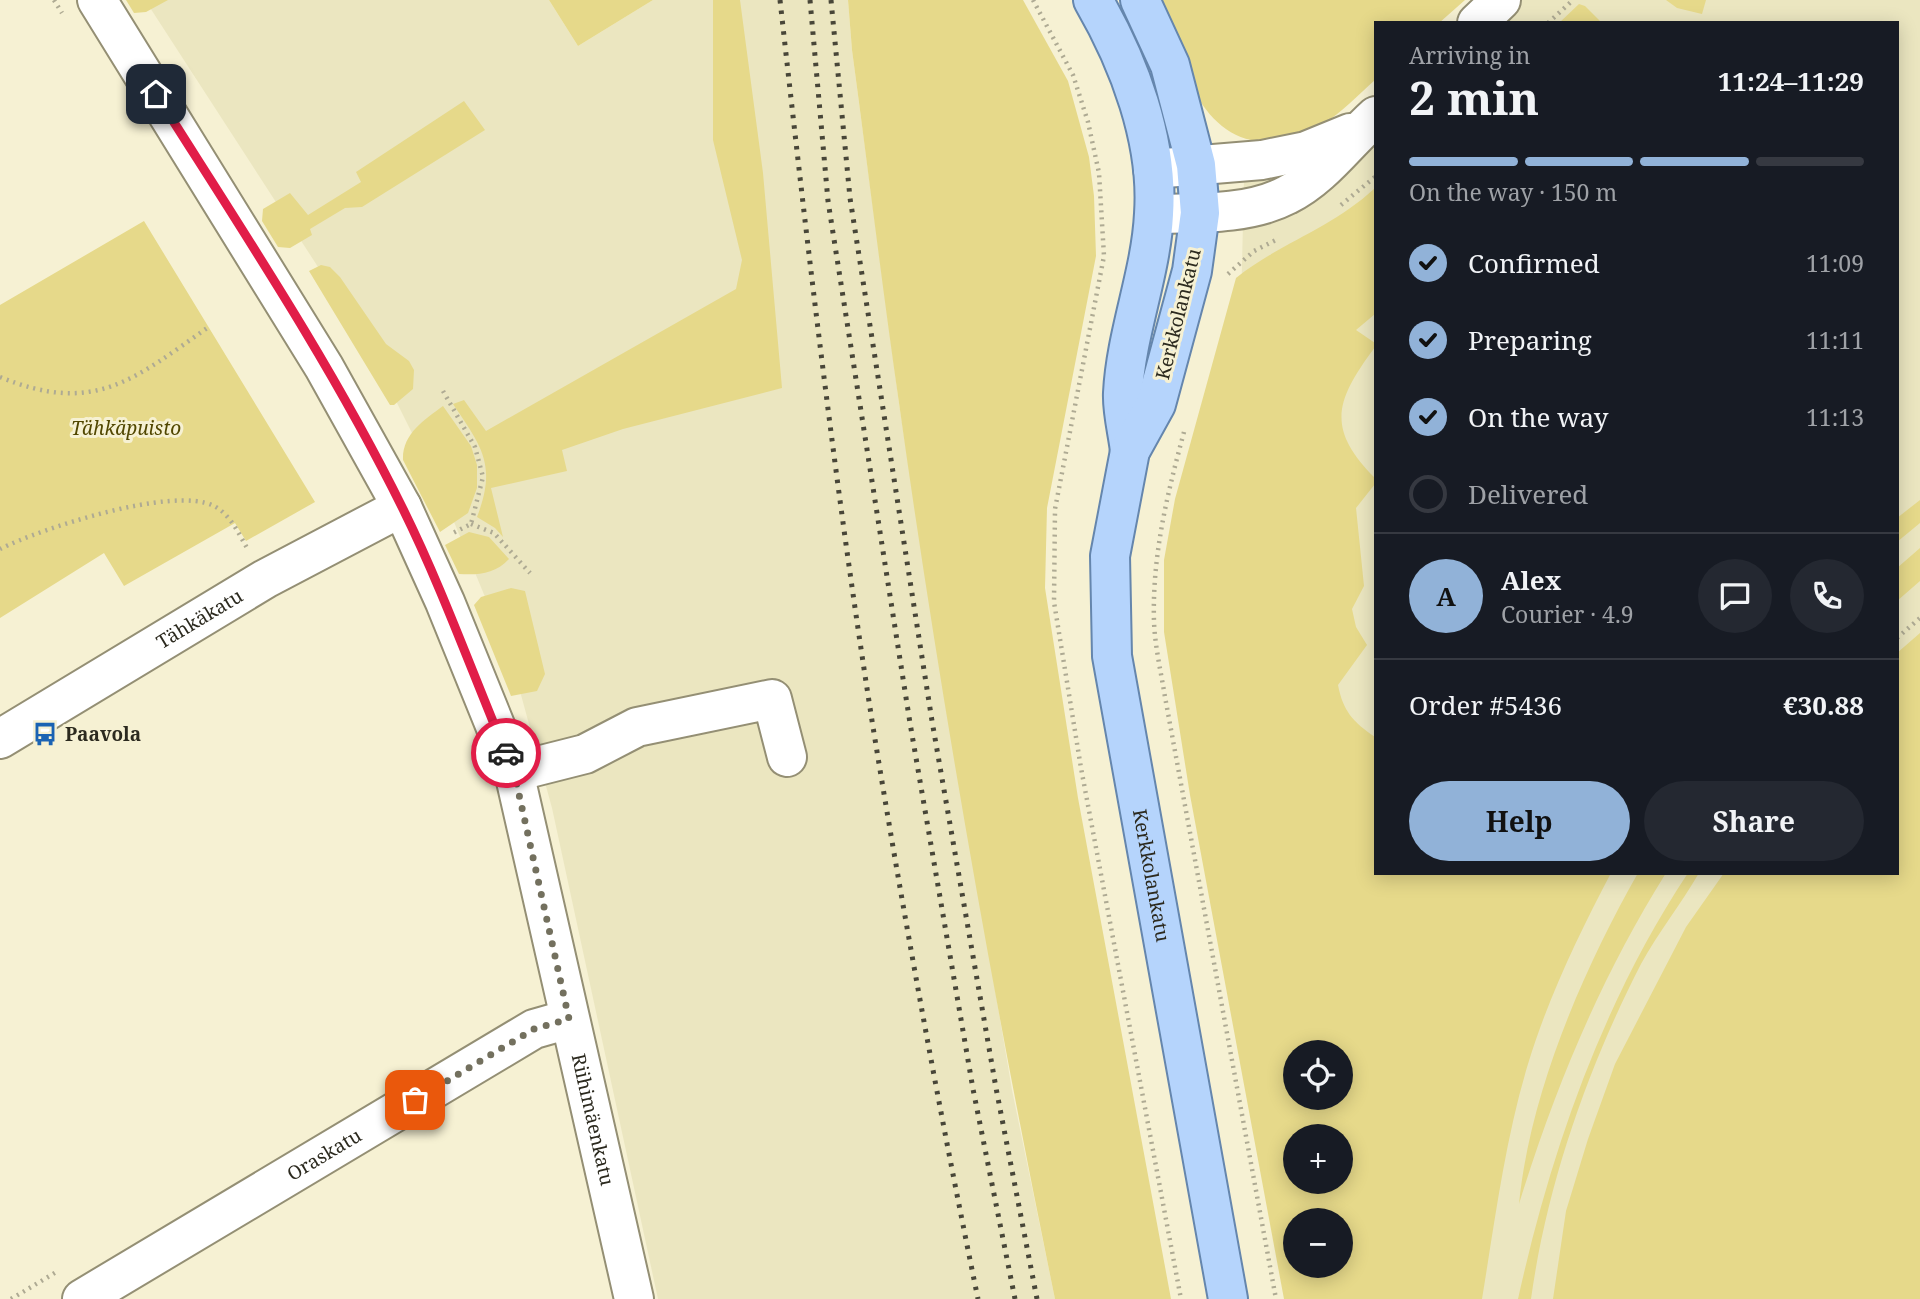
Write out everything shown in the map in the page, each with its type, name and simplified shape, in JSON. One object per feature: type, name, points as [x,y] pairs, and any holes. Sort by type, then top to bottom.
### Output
[{"type":"main road","name":"Kerkkolankatu","points":[[1094,0],[1111,32],[1136,95],[1153,169],[1154,214],[1122,394],[1130,451]]},
{"type":"main road","name":"Kerkkolankatu","points":[[1140,0],[1170,65],[1196,165],[1200,213],[1192,271],[1156,404],[1130,451],[1110,556],[1112,656],[1228,1299]]},
{"type":"street","points":[[1479,21],[1501,0]]},
{"type":"street","name":"Riihimäenkatu","points":[[83,11],[317,355],[422,548],[514,772],[634,1299]]},
{"type":"street","points":[[1153,169],[1262,160],[1306,151],[1368,122]]},
{"type":"street","points":[[1154,214],[1200,213],[1248,207],[1287,195],[1319,172],[1368,122]]},
{"type":"street","name":"Tähkäkatu","points":[[0,738],[265,579],[402,507]]},
{"type":"street","points":[[514,772],[585,754],[637,726],[772,699],[787,757]]},
{"type":"street","name":"Oraskatu","points":[[82,1299],[534,1029],[569,1019]]},
{"type":"path","points":[[54,0],[83,11]]},
{"type":"path","points":[[1550,21],[1573,0]]},
{"type":"path","points":[[0,377],[19,386],[71,396],[107,390],[160,360],[210,326]]},
{"type":"path","points":[[443,391],[475,447],[484,477],[471,524]]},
{"type":"path","points":[[1186,424],[1164,505],[1155,563],[1154,625],[1276,1299]]},
{"type":"path","points":[[0,550],[48,527],[162,503],[196,501],[215,506],[233,524],[265,579]]},
{"type":"path","points":[[422,548],[471,524],[494,533],[530,573]]},
{"type":"path","points":[[1899,636],[1920,618]]},
{"type":"shaded area","points":[[145,0],[549,0],[578,46],[653,0],[848,0],[852,50],[899,403],[925,574],[1012,1090],[1055,1299],[658,1299],[552,808],[512,662],[442,493],[366,341]]},
{"type":"shaded area","points":[[1499,0],[1920,0],[1920,1299],[1343,1299],[1343,1278],[1353,1278],[1353,1208],[1342,1208],[1342,1194],[1353,1194],[1353,1124],[1341,1124],[1341,1110],[1353,1110],[1353,1040],[1337,1040],[1234,608],[1244,179],[1374,116],[1374,875],[1899,875],[1899,21],[1477,21]]},
{"type":"green space","points":[[126,0],[168,0],[146,12],[134,13]]},
{"type":"green space","points":[[549,0],[653,0],[578,46]]},
{"type":"green space","points":[[713,0],[740,0],[763,173],[782,388],[623,429],[562,450],[567,471],[491,488],[503,537],[495,528],[477,517],[483,499],[486,470],[479,445],[453,404],[464,400],[486,431],[736,289],[742,260],[713,140]]},
{"type":"green space","points":[[848,0],[1023,0],[1068,81],[1089,157],[1094,196],[1096,256],[1047,508],[1045,588],[1078,798],[1171,1299],[1055,1299],[990,964],[933,628],[887,315],[852,50]]},
{"type":"green space","points":[[1154,0],[1465,0],[1441,21],[1374,21],[1374,81],[1329,120],[1318,127],[1287,137],[1259,141],[1235,134],[1215,120],[1199,99],[1173,49]]},
{"type":"green space","points":[[1666,0],[1706,0],[1702,14],[1677,8]]},
{"type":"green space","points":[[1579,4],[1585,6],[1600,21],[1561,21]]},
{"type":"green space","points":[[464,101],[485,130],[362,207],[345,208],[310,229],[312,235],[290,248],[278,247],[262,221],[263,209],[290,193],[308,215],[361,182],[356,172]]},
{"type":"green space","points":[[1374,189],[1374,315],[1356,330],[1374,342],[1374,348],[1352,383],[1342,414],[1348,444],[1374,477],[1374,485],[1356,508],[1364,586],[1352,609],[1356,627],[1367,645],[1338,685],[1350,715],[1374,736],[1374,875],[1610,875],[1565,967],[1528,1064],[1507,1151],[1482,1299],[1284,1299],[1190,795],[1164,632],[1164,560],[1175,499],[1236,278],[1253,265],[1324,225]]},
{"type":"green space","name":"Tähkäpuisto","points":[[144,221],[315,502],[246,541],[235,523],[124,586],[104,553],[0,618],[0,305]]},
{"type":"green space","points":[[321,265],[330,267],[340,277],[386,344],[409,361],[414,370],[413,389],[394,405],[390,405],[309,271]]},
{"type":"green space","points":[[443,406],[471,446],[477,465],[477,488],[468,513],[440,532],[403,460],[410,435]]},
{"type":"green space","points":[[1920,500],[1920,523],[1899,540],[1899,516]]},
{"type":"green space","points":[[469,532],[489,537],[509,559],[498,568],[486,572],[459,574],[445,545]]},
{"type":"green space","points":[[1920,548],[1920,581],[1899,599],[1899,566]]},
{"type":"green space","points":[[511,588],[525,591],[545,674],[537,691],[511,696],[474,605],[481,597]]},
{"type":"green space","points":[[1920,633],[1920,1299],[1553,1299],[1566,1211],[1615,1064],[1686,927],[1723,875],[1899,875],[1899,651]]},
{"type":"green space","points":[[1637,875],[1665,875],[1642,912],[1600,993],[1564,1075],[1519,1204],[1534,1119],[1547,1076],[1579,991]]},
{"type":"green space","points":[[1687,875],[1698,875],[1641,964],[1604,1044],[1572,1127],[1559,1170],[1547,1213],[1531,1299],[1518,1299],[1547,1188],[1584,1078],[1630,973]]},
{"type":"railway","points":[[780,0],[822,364],[859,637],[910,942],[978,1299]]},
{"type":"railway","points":[[810,0],[828,201],[910,723],[973,1089],[1015,1299]]},
{"type":"railway","points":[[831,0],[850,198],[932,721],[996,1088],[1037,1299]]},
{"type":"way so far","points":[[415,1100],[534,1029],[569,1019],[514,772],[506,753]]},
{"type":"place","name":"Paavola","points":[[45,734]]},
{"type":"route","points":[[156,94],[324,367],[402,507],[445,602],[506,753]]}]
